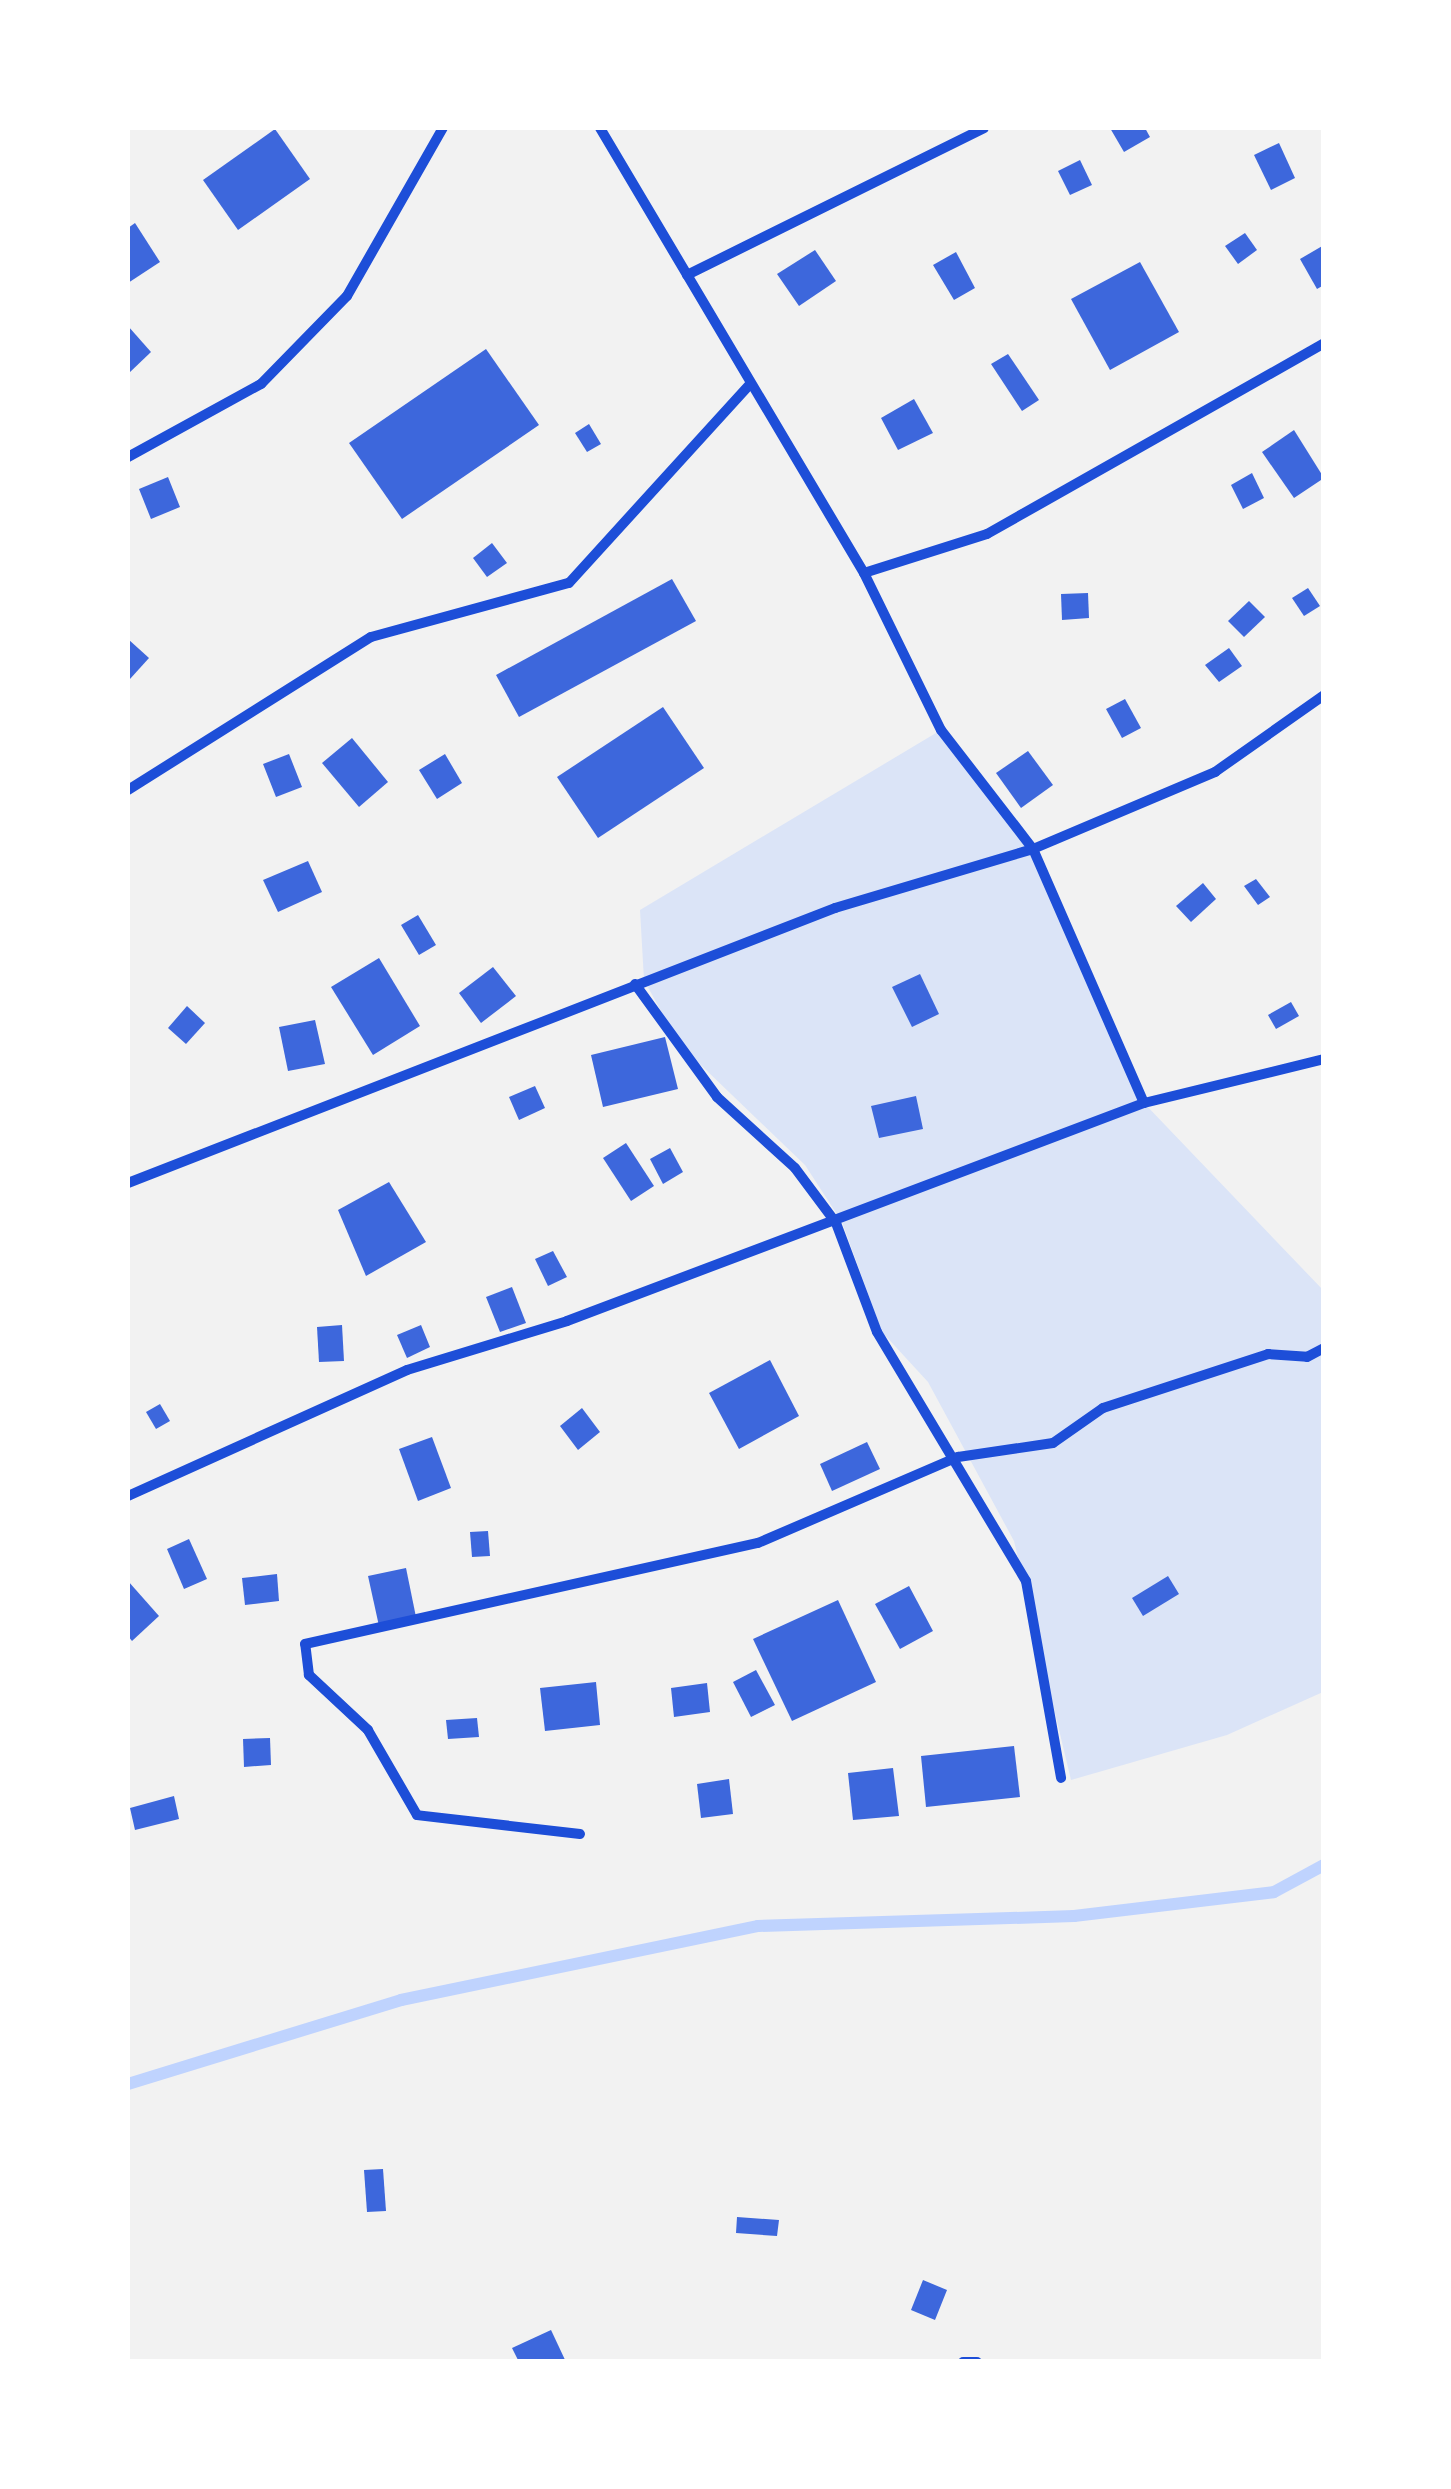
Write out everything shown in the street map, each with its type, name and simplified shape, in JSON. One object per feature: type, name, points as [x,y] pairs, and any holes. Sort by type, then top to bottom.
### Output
[{"type":"street","points":[[128,457],[261,384],[347,296],[442,128]]},
{"type":"street","points":[[600,128],[864,573],[941,730],[1033,850],[1144,1103]]},
{"type":"street","points":[[687,275],[984,128]]},
{"type":"street","points":[[864,573],[987,534],[1324,343]]},
{"type":"street","points":[[128,790],[371,637],[569,583],[750,384]]},
{"type":"street","points":[[128,1183],[835,908],[1033,850],[1215,772],[1324,695]]},
{"type":"street","points":[[634,984],[717,1097],[795,1168],[836,1223],[878,1332],[958,1458],[1026,1581],[1061,1778]]},
{"type":"street","points":[[128,1496],[407,1370],[836,1223],[1144,1103],[1324,1059]]},
{"type":"street","points":[[580,1834],[417,1815],[368,1730],[309,1675],[306,1644],[758,1542],[958,1458],[1052,1442],[1103,1408],[1268,1354],[1307,1358],[1324,1348]]},
{"type":"street","points":[[963,2362],[977,2362]]},
{"type":"shaded area","points":[[941,730],[1033,849],[1144,1103],[1323,1290],[1323,1692],[1227,1735],[1071,1780],[1014,1541],[928,1382],[882,1332],[842,1222],[805,1165],[679,1044],[644,980],[640,910]]},
{"type":"building","points":[[1110,128],[1145,128],[1150,137],[1124,152]]},
{"type":"building","points":[[275,129],[310,179],[238,230],[203,180]]},
{"type":"building","points":[[1279,143],[1295,178],[1271,190],[1254,155]]},
{"type":"building","points":[[1080,160],[1092,185],[1070,195],[1058,171]]},
{"type":"building","points":[[135,223],[160,262],[128,283],[128,228]]},
{"type":"building","points":[[1245,233],[1257,250],[1238,264],[1225,246]]},
{"type":"building","points":[[1324,245],[1324,285],[1317,289],[1300,259]]},
{"type":"building","points":[[815,250],[836,281],[799,306],[777,274]]},
{"type":"building","points":[[956,252],[975,288],[954,300],[933,265]]},
{"type":"building","points":[[1140,262],[1179,332],[1110,370],[1071,299]]},
{"type":"building","points":[[128,326],[151,352],[128,374]]},
{"type":"building","points":[[486,349],[539,425],[402,519],[349,443]]},
{"type":"building","points":[[1008,354],[1039,400],[1022,411],[991,364]]},
{"type":"building","points":[[914,399],[933,433],[898,450],[881,418]]},
{"type":"building","points":[[589,424],[601,444],[587,452],[575,433]]},
{"type":"building","points":[[1294,430],[1324,478],[1294,498],[1262,452]]},
{"type":"building","points":[[1252,473],[1264,498],[1243,509],[1231,485]]},
{"type":"building","points":[[168,477],[180,507],[151,519],[139,489]]},
{"type":"building","points":[[492,543],[507,563],[487,577],[473,558]]},
{"type":"building","points":[[672,579],[696,621],[519,717],[496,675]]},
{"type":"building","points":[[1308,588],[1320,606],[1304,616],[1292,598]]},
{"type":"building","points":[[1088,593],[1089,618],[1062,620],[1061,594]]},
{"type":"building","points":[[1249,601],[1265,617],[1244,637],[1228,621]]},
{"type":"building","points":[[128,639],[149,658],[130,679],[128,677]]},
{"type":"building","points":[[1229,648],[1242,666],[1219,682],[1205,665]]},
{"type":"building","points":[[1125,699],[1141,728],[1122,738],[1106,709]]},
{"type":"building","points":[[663,707],[704,768],[598,838],[557,777]]},
{"type":"building","points":[[352,738],[388,782],[359,807],[322,763]]},
{"type":"building","points":[[1028,751],[1053,785],[1021,808],[996,773]]},
{"type":"building","points":[[289,754],[302,787],[276,797],[263,764]]},
{"type":"building","points":[[445,754],[462,783],[437,799],[419,770]]},
{"type":"building","points":[[308,861],[322,892],[278,912],[263,880]]},
{"type":"building","points":[[1256,879],[1270,897],[1258,905],[1244,886]]},
{"type":"building","points":[[1203,883],[1216,899],[1191,922],[1176,906]]},
{"type":"building","points":[[418,915],[436,945],[419,955],[401,925]]},
{"type":"building","points":[[379,958],[420,1026],[373,1055],[331,987]]},
{"type":"building","points":[[493,967],[516,996],[481,1023],[459,993]]},
{"type":"building","points":[[920,974],[939,1014],[912,1027],[892,987]]},
{"type":"building","points":[[1291,1002],[1299,1016],[1276,1029],[1268,1015]]},
{"type":"building","points":[[187,1006],[205,1023],[186,1044],[168,1028]]},
{"type":"building","points":[[315,1020],[325,1064],[288,1071],[279,1027]]},
{"type":"building","points":[[665,1037],[678,1089],[603,1107],[591,1055]]},
{"type":"building","points":[[535,1086],[545,1108],[519,1120],[509,1097]]},
{"type":"building","points":[[916,1096],[923,1129],[879,1138],[871,1106]]},
{"type":"building","points":[[626,1143],[654,1186],[631,1201],[603,1158]]},
{"type":"building","points":[[670,1148],[683,1172],[663,1184],[650,1159]]},
{"type":"building","points":[[389,1182],[426,1242],[366,1276],[338,1210]]},
{"type":"building","points":[[553,1251],[567,1277],[548,1286],[535,1259]]},
{"type":"building","points":[[512,1287],[526,1323],[500,1332],[486,1297]]},
{"type":"building","points":[[342,1325],[344,1361],[319,1362],[317,1327]]},
{"type":"building","points":[[421,1325],[430,1347],[407,1358],[397,1335]]},
{"type":"building","points":[[770,1360],[799,1416],[739,1449],[709,1393]]},
{"type":"building","points":[[160,1404],[170,1421],[156,1429],[146,1412]]},
{"type":"building","points":[[582,1408],[600,1432],[578,1450],[560,1426]]},
{"type":"building","points":[[432,1437],[451,1488],[418,1501],[399,1449]]},
{"type":"building","points":[[867,1442],[880,1469],[832,1491],[820,1464]]},
{"type":"building","points":[[488,1531],[490,1556],[472,1557],[470,1532]]},
{"type":"building","points":[[189,1539],[207,1579],[184,1589],[167,1549]]},
{"type":"building","points":[[406,1568],[416,1617],[379,1626],[368,1576]]},
{"type":"building","points":[[277,1574],[279,1601],[245,1605],[242,1578]]},
{"type":"building","points":[[1168,1576],[1179,1594],[1143,1616],[1132,1598]]},
{"type":"building","points":[[128,1581],[159,1616],[132,1641],[128,1636]]},
{"type":"building","points":[[909,1586],[933,1631],[900,1649],[875,1604]]},
{"type":"building","points":[[838,1600],[876,1682],[792,1721],[753,1639]]},
{"type":"building","points":[[756,1670],[775,1705],[751,1717],[733,1682]]},
{"type":"building","points":[[596,1682],[600,1725],[545,1731],[540,1688]]},
{"type":"building","points":[[707,1683],[710,1712],[674,1717],[671,1688]]},
{"type":"building","points":[[477,1718],[479,1737],[448,1739],[446,1720]]},
{"type":"building","points":[[270,1738],[271,1765],[244,1767],[243,1739]]},
{"type":"building","points":[[1014,1746],[1020,1797],[926,1807],[921,1756]]},
{"type":"building","points":[[893,1768],[899,1816],[853,1820],[848,1773]]},
{"type":"building","points":[[729,1779],[733,1814],[701,1818],[697,1784]]},
{"type":"building","points":[[174,1796],[179,1819],[135,1830],[130,1808]]},
{"type":"building","points":[[383,2169],[386,2211],[367,2212],[364,2170]]},
{"type":"building","points":[[737,2217],[779,2220],[777,2236],[736,2233]]},
{"type":"building","points":[[923,2280],[947,2290],[935,2320],[911,2310]]},
{"type":"building","points":[[551,2330],[566,2362],[519,2362],[512,2348]]},
{"type":"waterway","points":[[128,2084],[401,2000],[758,1926],[1074,1916],[1274,1892],[1324,1865]]}]
